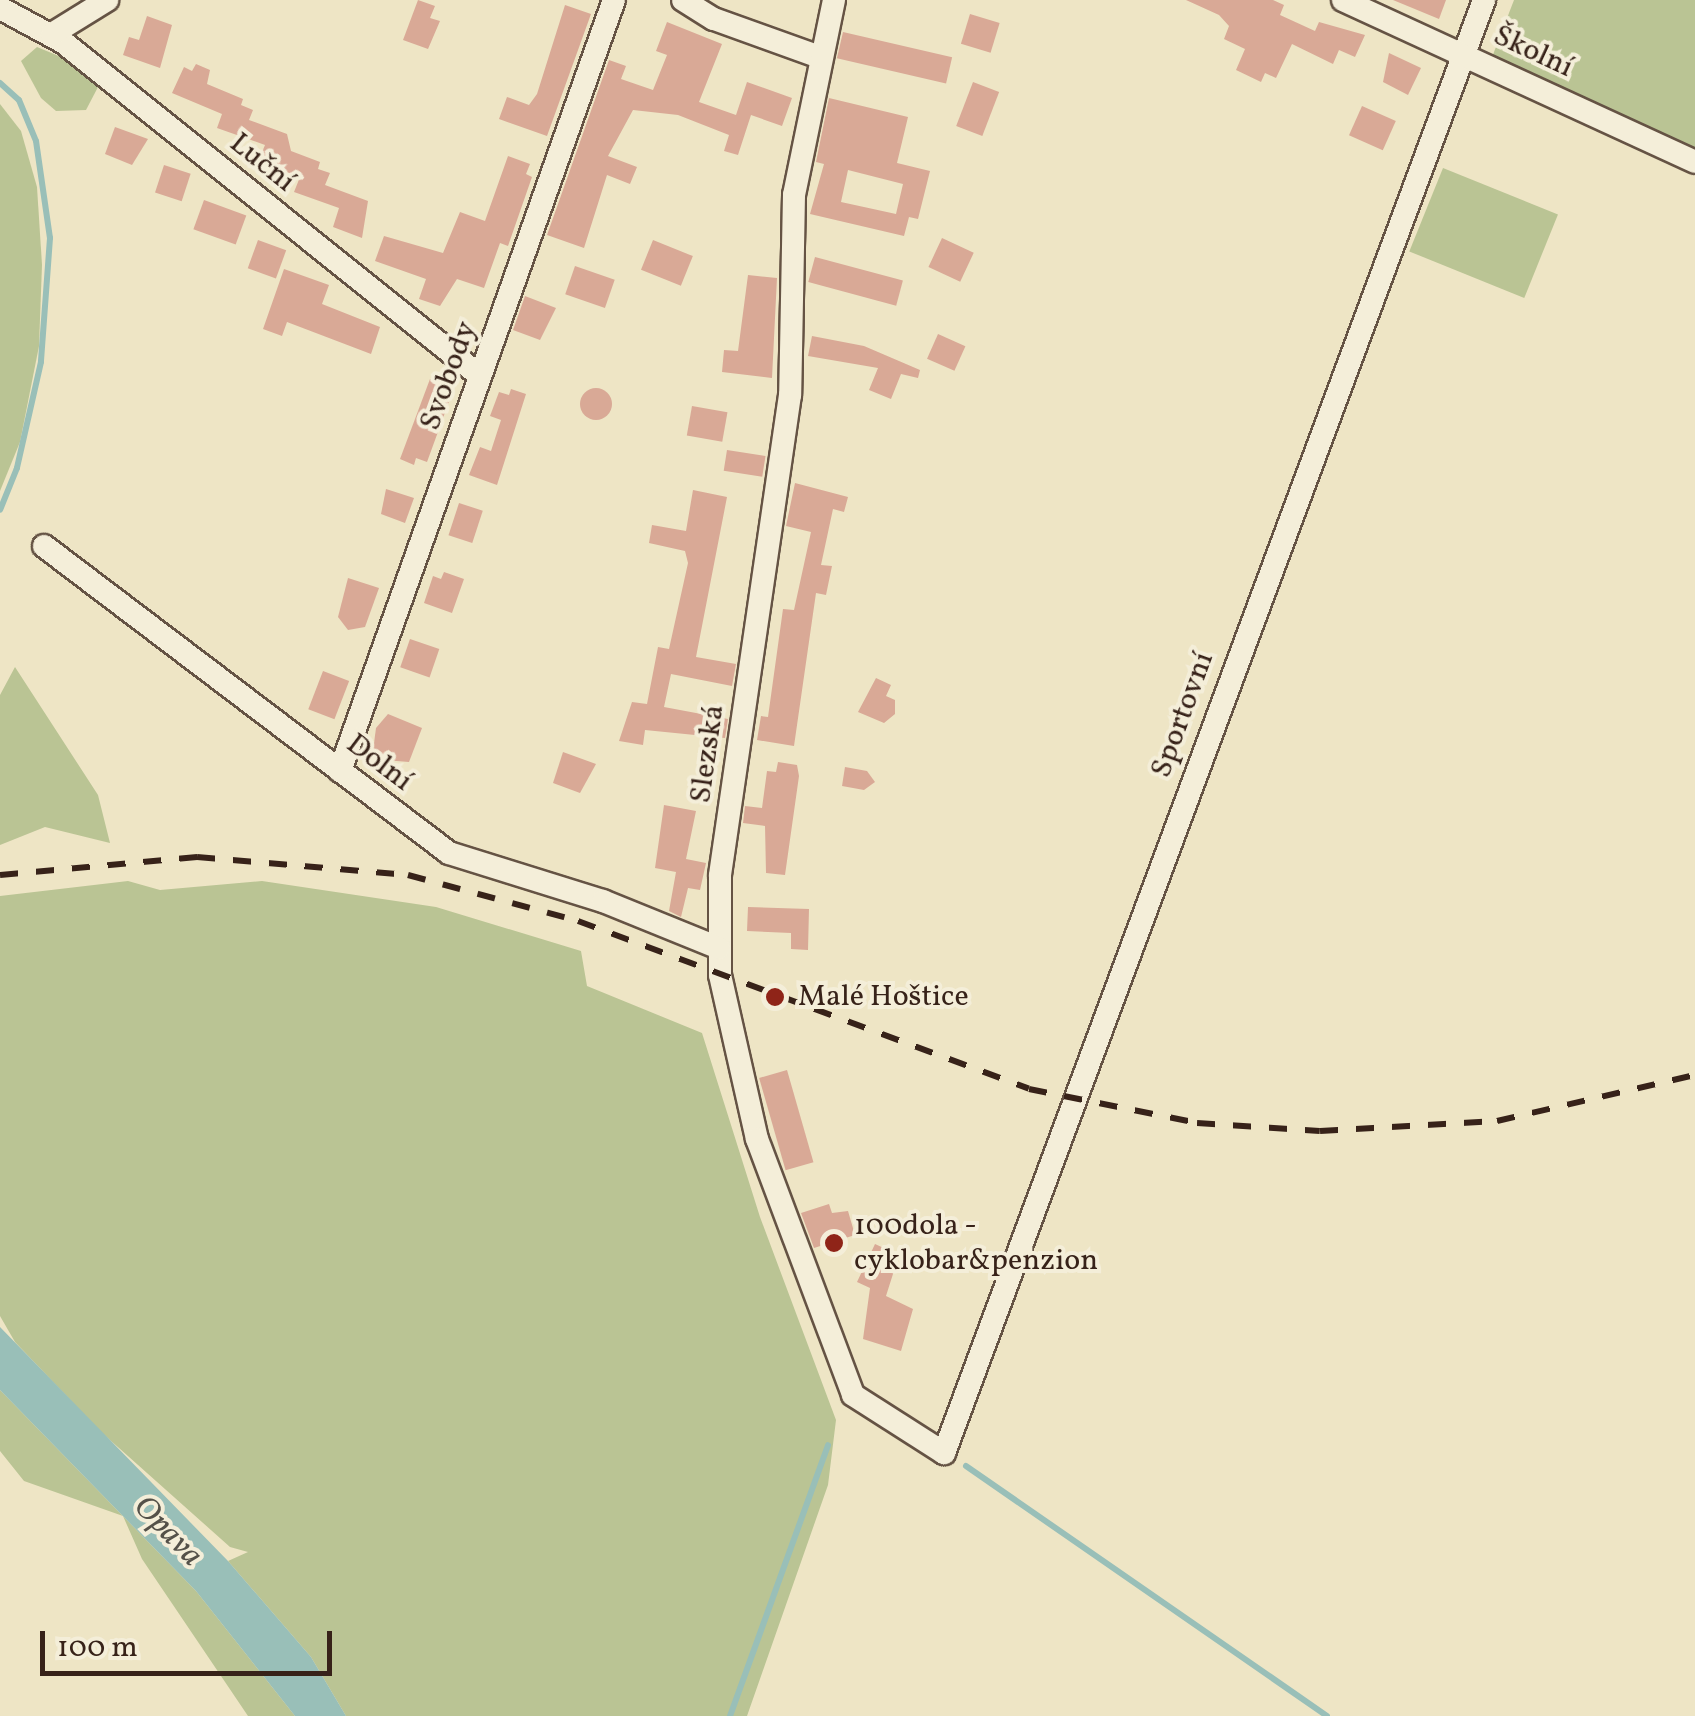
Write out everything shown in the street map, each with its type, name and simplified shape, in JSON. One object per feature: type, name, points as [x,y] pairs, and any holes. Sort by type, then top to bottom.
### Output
[{"type":"street","points":[[52,34],[107,0]]},
{"type":"street","name":"Svobody","points":[[340,772],[614,0]]},
{"type":"street","points":[[683,0],[714,19],[817,56]]},
{"type":"street","name":"Slezská","points":[[834,0],[817,56],[794,196],[788,412],[720,876],[719,948],[758,1139],[854,1395],[944,1453]]},
{"type":"street","name":"Školní","points":[[1344,0],[1695,162]]},
{"type":"street","name":"Sportovní","points":[[944,1453],[1484,0]]},
{"type":"street","name":"Luční","points":[[0,8],[52,34],[480,376]]},
{"type":"street","name":"Dolní","points":[[44,546],[449,853],[586,895],[719,948]]},
{"type":"green space","points":[[1514,0],[1695,0],[1695,162],[1489,65]]},
{"type":"green space","points":[[37,47],[66,59],[98,87],[86,110],[56,111],[41,98],[21,61]]},
{"type":"green space","points":[[0,104],[21,131],[37,187],[42,265],[39,346],[20,442],[0,491]]},
{"type":"green space","points":[[1443,168],[1558,214],[1524,298],[1409,251]]},
{"type":"green space","points":[[15,667],[98,795],[110,843],[45,827],[0,845],[0,695]]},
{"type":"green space","points":[[128,881],[160,890],[262,881],[436,907],[581,951],[587,986],[702,1033],[760,1217],[836,1420],[828,1485],[747,1716],[346,1716],[311,1657],[228,1561],[248,1552],[230,1547],[101,1432],[15,1342],[0,1316],[0,896]]},
{"type":"green space","points":[[0,1390],[123,1516],[24,1481],[0,1451]]},
{"type":"green space","points":[[123,1516],[196,1591],[295,1716],[248,1716],[142,1559]]},
{"type":"water","name":"Opava","points":[[0,1327],[228,1561],[311,1657],[346,1716],[295,1716],[196,1591],[0,1390]]},
{"type":"building","points":[[418,0],[435,6],[430,18],[440,21],[428,49],[403,40]]},
{"type":"building","points":[[1186,0],[1273,0],[1284,5],[1280,15],[1315,31],[1319,22],[1365,35],[1355,57],[1339,50],[1333,64],[1292,44],[1276,78],[1265,73],[1261,82],[1236,70],[1245,49],[1224,39],[1229,26],[1219,15]]},
{"type":"building","points":[[1393,0],[1446,0],[1439,19]]},
{"type":"building","points":[[565,5],[591,14],[547,136],[499,119],[507,97],[529,105],[537,94]]},
{"type":"building","points":[[970,14],[1000,23],[991,53],[961,44]]},
{"type":"building","points":[[147,16],[172,25],[160,68],[123,55],[129,37],[139,40]]},
{"type":"building","points":[[667,22],[722,44],[699,102],[736,115],[747,82],[792,98],[782,126],[751,115],[738,155],[724,151],[729,135],[678,115],[633,110],[608,156],[637,167],[630,184],[607,175],[584,248],[547,235],[609,60],[626,66],[621,79],[653,90],[667,55],[656,51]]},
{"type":"building","points":[[843,32],[952,57],[946,84],[837,58]]},
{"type":"building","points":[[1389,53],[1421,68],[1408,95],[1383,82]]},
{"type":"building","points":[[196,64],[210,70],[207,84],[243,99],[241,105],[253,110],[249,120],[287,134],[291,151],[320,162],[318,169],[330,173],[325,185],[368,201],[362,238],[333,227],[339,208],[294,192],[300,177],[258,162],[265,145],[217,128],[222,114],[172,93],[184,67],[192,71]]},
{"type":"building","points":[[973,82],[999,92],[982,136],[956,126]]},
{"type":"building","points":[[829,98],[908,117],[897,163],[930,171],[918,219],[909,217],[904,236],[810,214],[824,164],[816,162]],"holes":[[[848,170],[903,184],[896,214],[841,202]]]},
{"type":"building","points":[[1362,106],[1396,121],[1383,150],[1349,135]]},
{"type":"building","points":[[115,127],[148,139],[132,165],[105,154]]},
{"type":"building","points":[[508,156],[530,164],[526,174],[532,177],[508,246],[500,243],[484,288],[457,279],[440,306],[419,299],[426,279],[375,261],[384,236],[443,253],[460,212],[485,221]]},
{"type":"building","points":[[164,165],[191,174],[182,201],[155,193]]},
{"type":"building","points":[[204,200],[246,215],[236,245],[193,229]]},
{"type":"building","points":[[942,238],[974,253],[960,282],[928,267]]},
{"type":"building","points":[[258,240],[286,250],[276,278],[248,268]]},
{"type":"building","points":[[653,240],[693,256],[681,286],[641,270]]},
{"type":"building","points":[[815,257],[903,281],[896,306],[808,282]]},
{"type":"building","points":[[575,266],[615,280],[605,308],[565,294]]},
{"type":"building","points":[[284,269],[329,285],[322,304],[380,327],[371,354],[287,322],[282,336],[263,329]]},
{"type":"building","points":[[748,275],[777,278],[772,378],[722,372],[724,350],[738,351]]},
{"type":"building","points":[[525,296],[556,308],[540,340],[513,330]]},
{"type":"building","points":[[938,334],[965,346],[954,371],[927,359]]},
{"type":"building","points":[[812,336],[864,346],[920,370],[918,378],[901,374],[891,399],[869,390],[878,368],[808,356]]},
{"type":"building","points":[[430,379],[454,388],[427,462],[416,458],[414,465],[400,459]]},
{"type":"building","points":[[596,388],[608,392],[612,404],[608,416],[596,420],[584,416],[580,404],[584,392]]},
{"type":"building","points":[[511,389],[526,394],[497,485],[469,475],[480,447],[491,451],[501,420],[490,416],[499,392],[509,395]]},
{"type":"building","points":[[692,406],[727,412],[722,442],[687,436]]},
{"type":"building","points":[[727,450],[766,456],[762,477],[724,471]]},
{"type":"building","points":[[795,483],[848,497],[844,512],[833,509],[821,565],[832,566],[826,595],[816,593],[794,746],[757,740],[761,716],[768,717],[783,609],[794,610],[811,532],[786,526]]},
{"type":"building","points":[[386,489],[414,498],[405,523],[381,514]]},
{"type":"building","points":[[693,490],[727,497],[696,657],[736,664],[732,686],[671,674],[664,707],[728,719],[725,738],[645,730],[643,745],[619,741],[632,702],[647,704],[658,647],[669,649],[688,563],[685,551],[649,543],[652,525],[686,531]]},
{"type":"building","points":[[459,503],[483,511],[472,543],[448,535]]},
{"type":"building","points":[[444,572],[464,579],[452,613],[424,603],[433,576],[441,579]]},
{"type":"building","points":[[348,578],[379,588],[365,627],[348,630],[338,617]]},
{"type":"building","points":[[410,639],[439,649],[430,677],[400,667]]},
{"type":"building","points":[[323,671],[349,681],[334,719],[308,709]]},
{"type":"building","points":[[876,678],[891,685],[886,696],[895,700],[895,714],[884,723],[858,712]]},
{"type":"building","points":[[388,714],[422,728],[409,762],[384,760],[373,751],[376,728]]},
{"type":"building","points":[[563,752],[596,764],[580,793],[553,783]]},
{"type":"building","points":[[778,762],[797,765],[799,776],[785,875],[766,873],[765,826],[743,823],[745,806],[762,808],[767,771],[776,772]]},
{"type":"building","points":[[845,767],[867,771],[875,782],[864,790],[842,786]]},
{"type":"building","points":[[664,805],[696,811],[686,859],[706,863],[700,890],[688,888],[681,917],[669,911],[676,872],[655,868]]},
{"type":"building","points":[[748,907],[809,909],[808,950],[791,949],[791,933],[747,931]]},
{"type":"building","points":[[787,1070],[813,1162],[786,1170],[759,1078]]},
{"type":"building","points":[[829,1204],[832,1213],[848,1211],[855,1235],[814,1248],[801,1213]]},
{"type":"building","points":[[875,1244],[899,1255],[886,1296],[913,1309],[901,1351],[863,1339],[870,1288],[857,1282]]},
{"type":"waterway","points":[[0,83],[19,100],[36,141],[50,238],[41,362],[17,468],[0,510]]},
{"type":"waterway","points":[[730,1716],[828,1445]]},
{"type":"waterway","points":[[966,1466],[1327,1716]]},
{"type":"railway","points":[[0,875],[197,857],[408,875],[578,921],[1029,1089],[1197,1123],[1320,1131],[1497,1121],[1695,1075]]},
{"type":"place","name":"Malé Hoštice","points":[[775,997]]},
{"type":"place","name":"100dola - cyklobar&penzion","points":[[834,1243]]}]
